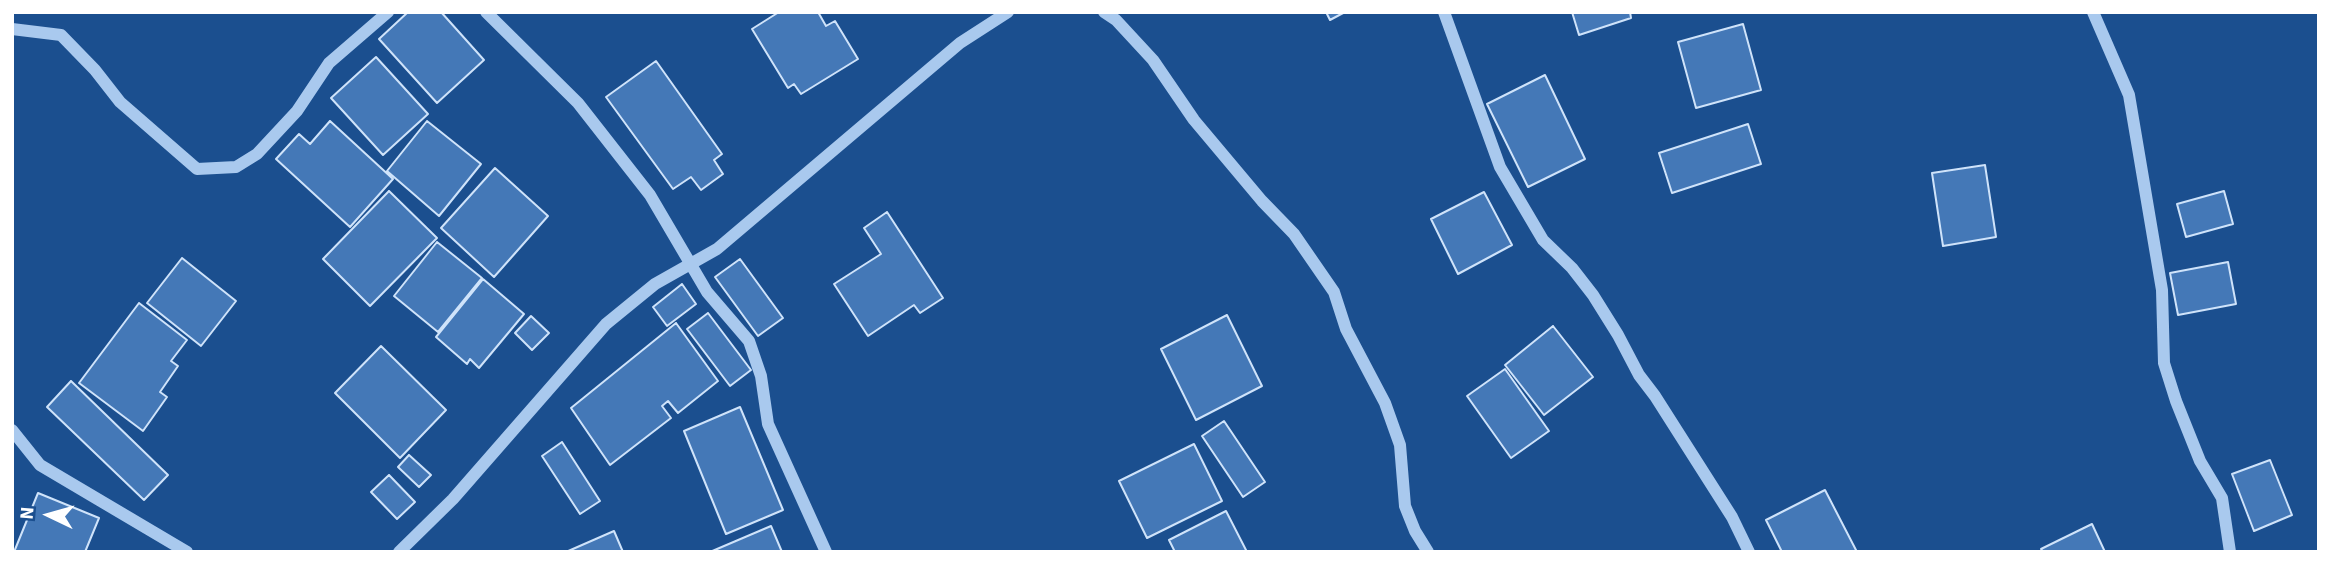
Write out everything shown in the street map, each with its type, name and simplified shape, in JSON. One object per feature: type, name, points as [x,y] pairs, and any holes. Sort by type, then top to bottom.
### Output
[{"type":"street","points":[[12,29],[61,35],[95,70],[120,102],[197,170],[236,167],[257,154],[298,111],[329,63],[388,12]]},
{"type":"street","points":[[486,12],[578,103],[650,195],[707,292],[749,341],[761,376],[768,424],[825,552]]},
{"type":"street","points":[[399,552],[453,499],[606,324],[655,285],[717,249],[960,43],[1008,12]]},
{"type":"street","points":[[1104,12],[1116,20],[1153,60],[1194,120],[1262,201],[1294,234],[1334,292],[1346,329],[1385,403],[1400,445],[1405,506],[1415,531],[1428,552]]},
{"type":"street","points":[[1444,12],[1500,167],[1543,240],[1572,268],[1593,295],[1639,375],[1732,517],[1749,552]]},
{"type":"street","points":[[2093,12],[2129,95],[2162,290],[2164,363],[2200,461],[2222,498],[2230,552]]},
{"type":"street","points":[[12,430],[40,466],[187,552]]},
{"type":"building","points":[[408,12],[441,12],[484,60],[437,103],[379,39]]},
{"type":"building","points":[[779,12],[818,12],[826,26],[835,21],[858,59],[801,94],[794,84],[788,88],[752,29]]},
{"type":"building","points":[[1326,12],[1345,12],[1330,20]]},
{"type":"building","points":[[1572,12],[1630,12],[1631,18],[1579,35]]},
{"type":"building","points":[[1743,24],[1761,90],[1696,108],[1678,42]]},
{"type":"building","points":[[376,57],[428,114],[383,155],[331,98]]},
{"type":"building","points":[[656,61],[722,154],[714,160],[723,174],[701,190],[691,177],[673,189],[606,97]]},
{"type":"building","points":[[1545,75],[1585,159],[1528,187],[1487,104]]},
{"type":"building","points":[[330,121],[393,179],[350,227],[276,159],[299,134],[310,144]]},
{"type":"building","points":[[427,121],[481,164],[439,216],[387,171]]},
{"type":"building","points":[[1748,124],[1761,164],[1672,193],[1659,153]]},
{"type":"building","points":[[1985,165],[1996,237],[1943,246],[1932,173]]},
{"type":"building","points":[[495,168],[548,216],[494,277],[441,228]]},
{"type":"building","points":[[389,191],[437,238],[370,306],[323,259]]},
{"type":"building","points":[[2224,191],[2233,224],[2186,237],[2177,204]]},
{"type":"building","points":[[1484,192],[1512,245],[1458,274],[1431,219]]},
{"type":"building","points":[[887,212],[943,298],[920,313],[914,305],[868,336],[834,284],[881,254],[864,228]]},
{"type":"building","points":[[437,242],[482,278],[438,332],[394,296]]},
{"type":"building","points":[[182,258],[236,301],[201,346],[147,303]]},
{"type":"building","points":[[740,259],[783,318],[758,336],[715,277]]},
{"type":"building","points":[[2228,262],[2236,304],[2178,315],[2170,273]]},
{"type":"building","points":[[483,279],[524,314],[479,368],[470,359],[467,364],[436,337]]},
{"type":"building","points":[[682,284],[696,304],[667,326],[653,307]]},
{"type":"building","points":[[139,303],[187,340],[171,361],[178,366],[160,392],[167,397],[143,431],[79,383]]},
{"type":"building","points":[[708,313],[751,370],[730,386],[687,329]]},
{"type":"building","points":[[1227,315],[1262,386],[1196,420],[1161,349]]},
{"type":"building","points":[[531,316],[549,333],[532,350],[515,333]]},
{"type":"building","points":[[676,323],[718,381],[678,413],[668,401],[662,406],[671,418],[610,465],[571,408]]},
{"type":"building","points":[[1553,326],[1593,377],[1544,415],[1505,365]]},
{"type":"building","points":[[381,346],[446,410],[400,458],[335,393]]},
{"type":"building","points":[[1505,369],[1549,431],[1511,458],[1467,396]]},
{"type":"building","points":[[71,381],[168,475],[144,500],[47,407]]},
{"type":"building","points":[[740,407],[783,510],[726,534],[684,431]]},
{"type":"building","points":[[1224,421],[1265,482],[1243,497],[1202,436]]},
{"type":"building","points":[[562,442],[600,501],[580,514],[542,456]]},
{"type":"building","points":[[1194,444],[1222,501],[1147,538],[1119,481]]},
{"type":"building","points":[[409,455],[431,475],[419,487],[398,467]]},
{"type":"building","points":[[2270,460],[2292,515],[2254,531],[2232,474]]},
{"type":"building","points":[[389,475],[415,502],[397,519],[371,492]]},
{"type":"building","points":[[1825,490],[1857,552],[1782,552],[1766,520]]},
{"type":"building","points":[[38,493],[99,518],[85,552],[14,552]]},
{"type":"building","points":[[1226,511],[1247,552],[1175,552],[1169,540]]},
{"type":"building","points":[[2092,524],[2105,552],[2043,552],[2041,549]]},
{"type":"building","points":[[771,526],[782,552],[710,552]]},
{"type":"building","points":[[614,531],[623,552],[566,552]]}]
